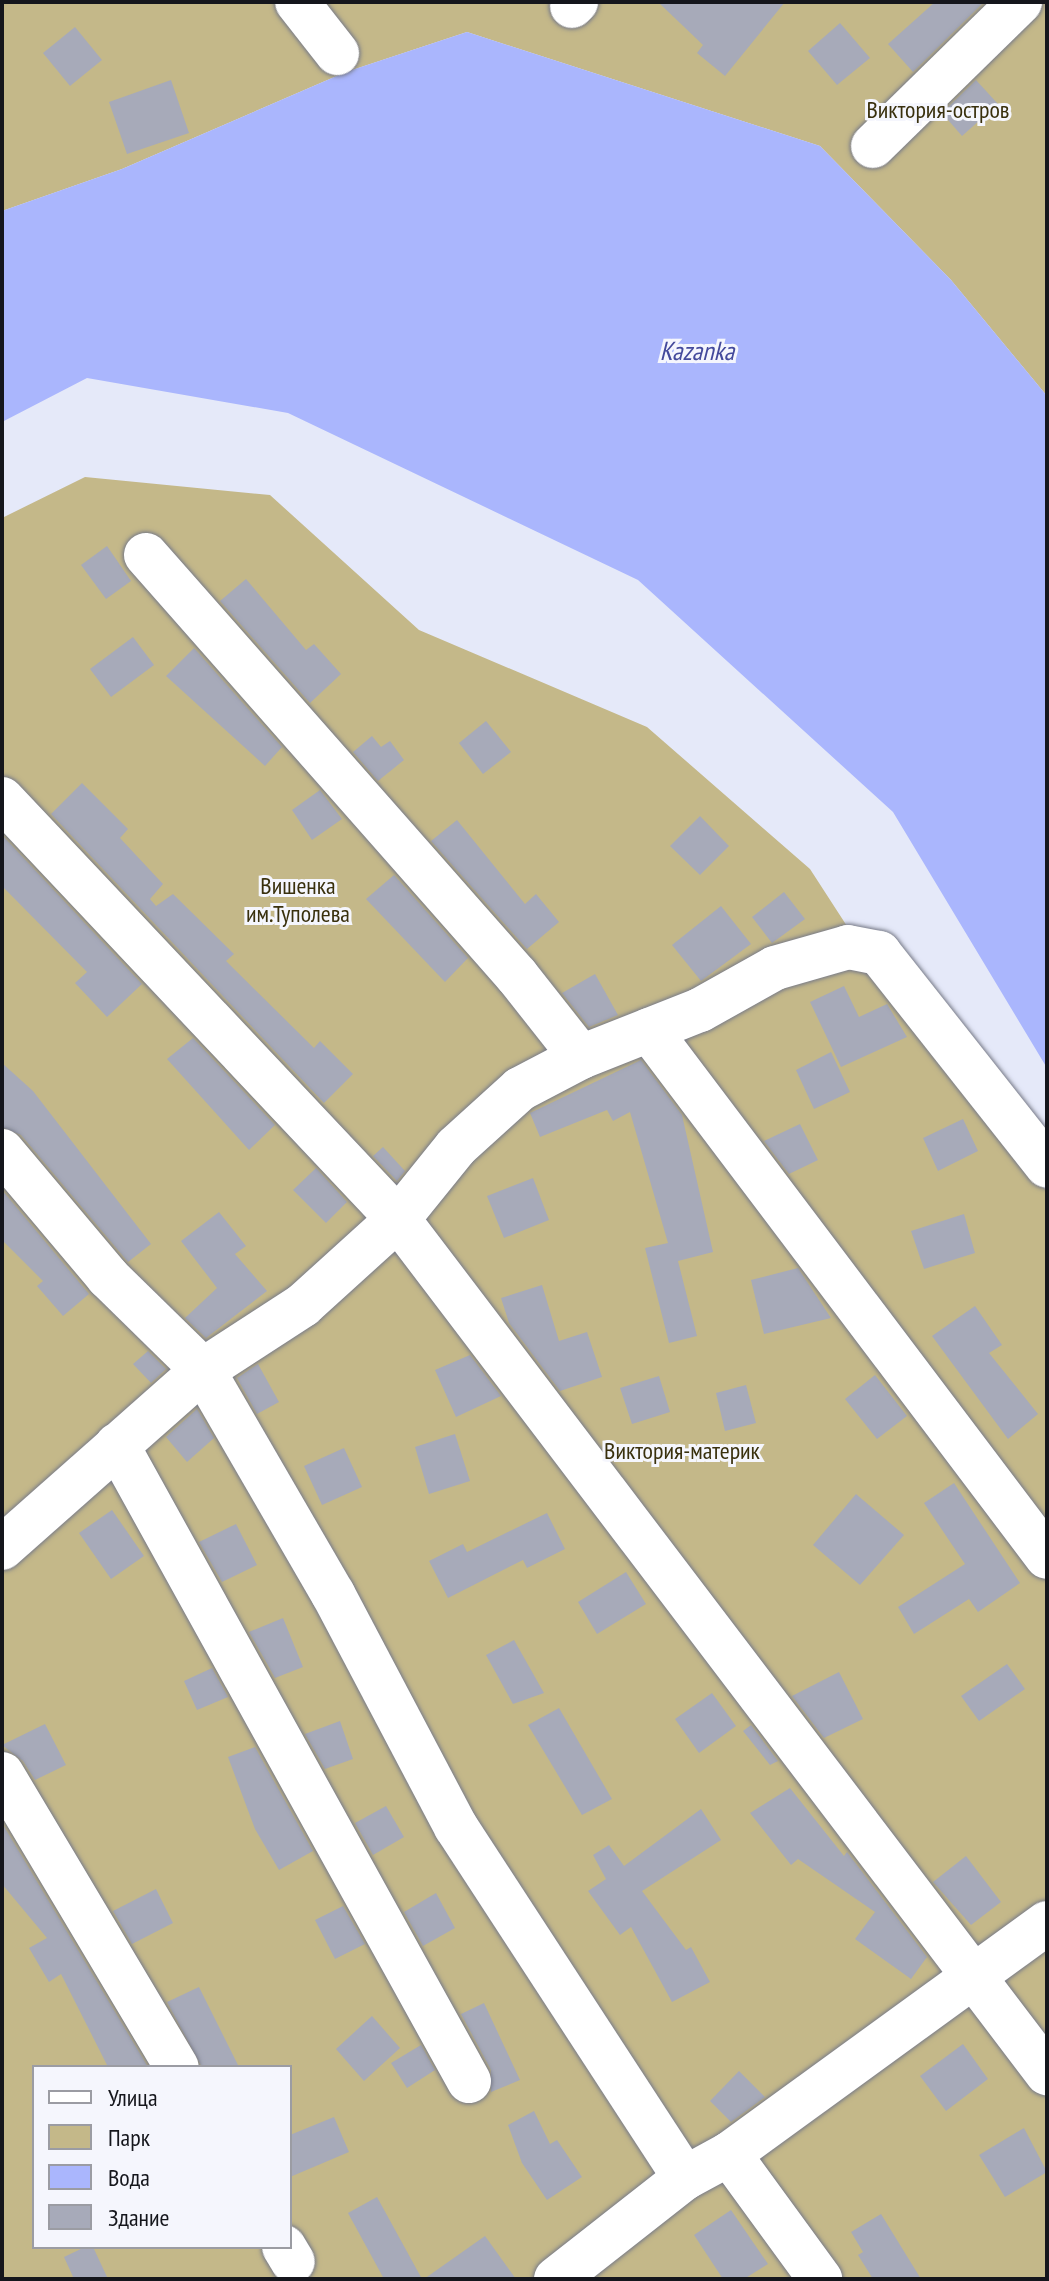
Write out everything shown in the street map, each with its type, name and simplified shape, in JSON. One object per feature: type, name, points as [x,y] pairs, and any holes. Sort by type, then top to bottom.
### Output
[{"type":"lane","points":[[297,2],[337,53]]},
{"type":"lane","points":[[873,146],[1020,2]]},
{"type":"lane","points":[[146,555],[507,964],[581,1057]]},
{"type":"lane","points":[[2,799],[398,1219],[1047,2073]]},
{"type":"lane","points":[[5,1540],[203,1370],[303,1305],[398,1219],[456,1147],[520,1089],[581,1057],[700,1010],[775,968],[848,947],[879,953],[1047,1166]]},
{"type":"lane","points":[[649,1030],[1047,1557]]},
{"type":"lane","points":[[2,1151],[108,1277],[203,1370],[333,1594],[456,1827],[685,2178]]},
{"type":"lane","points":[[117,1445],[469,2081]]},
{"type":"lane","points":[[2,1774],[176,2065]]},
{"type":"lane","points":[[556,2279],[685,2178],[729,2154],[1047,1923]]},
{"type":"lane","points":[[729,2154],[820,2279]]},
{"type":"green space","name":"Виктория-остров","points":[[2,2],[1047,2],[1047,396],[951,280],[820,146],[467,32],[346,72],[122,169],[2,211]]},
{"type":"green space","points":[[85,477],[270,495],[419,630],[647,727],[810,869],[867,957],[1047,1192],[1047,2279],[2,2279],[2,518]]},
{"type":"water","name":"Kazanka","points":[[467,32],[820,146],[951,280],[1047,396],[1047,1068],[893,812],[638,580],[288,413],[87,378],[2,422],[2,211],[122,169],[346,72]]},
{"type":"building","points":[[658,2],[785,2],[725,76],[697,53],[703,45]]},
{"type":"building","points":[[935,2],[984,2],[913,72],[888,44]]},
{"type":"building","points":[[840,23],[870,58],[837,85],[808,51]]},
{"type":"building","points":[[75,27],[102,60],[70,86],[43,53]]},
{"type":"building","points":[[171,80],[189,133],[127,154],[109,102]]},
{"type":"building","points":[[976,80],[998,104],[962,136],[942,113]]},
{"type":"building","points":[[107,546],[131,581],[106,599],[81,565]]},
{"type":"building","points":[[246,579],[306,650],[314,644],[341,674],[310,703],[220,601]]},
{"type":"building","points":[[133,637],[154,665],[111,697],[90,669]]},
{"type":"building","points":[[194,648],[282,747],[265,766],[166,676]]},
{"type":"building","points":[[486,721],[511,752],[483,774],[459,743]]},
{"type":"building","points":[[372,736],[381,747],[390,741],[404,760],[378,781],[353,752]]},
{"type":"building","points":[[82,783],[128,829],[120,838],[163,884],[150,899],[156,906],[173,894],[234,954],[226,961],[314,1048],[320,1041],[353,1074],[324,1103],[51,814]]},
{"type":"building","points":[[320,790],[342,819],[312,840],[292,810]]},
{"type":"building","points":[[700,816],[729,846],[700,875],[670,846]]},
{"type":"building","points":[[457,820],[525,904],[536,894],[559,922],[527,949],[431,841]]},
{"type":"building","points":[[2,835],[142,984],[107,1017],[75,983],[87,972],[2,886]]},
{"type":"building","points":[[394,875],[468,958],[445,982],[366,899]]},
{"type":"building","points":[[784,892],[805,919],[772,943],[752,917]]},
{"type":"building","points":[[721,906],[751,944],[701,981],[672,945]]},
{"type":"building","points":[[595,974],[618,1015],[589,1027],[562,993]]},
{"type":"building","points":[[844,986],[859,1017],[887,1004],[907,1037],[841,1067],[810,1002]]},
{"type":"building","points":[[193,1038],[275,1125],[249,1150],[167,1059]]},
{"type":"building","points":[[831,1052],[850,1092],[814,1109],[796,1070]]},
{"type":"building","points":[[641,1060],[682,1115],[713,1252],[678,1261],[697,1336],[669,1343],[645,1248],[668,1243],[630,1112],[613,1121],[607,1110],[540,1137],[530,1113]]},
{"type":"building","points":[[2,1063],[33,1091],[151,1244],[128,1262],[21,1135],[2,1127]]},
{"type":"building","points":[[963,1119],[978,1151],[938,1171],[923,1138]]},
{"type":"building","points":[[800,1124],[818,1160],[789,1174],[764,1141]]},
{"type":"building","points":[[383,1147],[405,1171],[397,1181],[373,1156]]},
{"type":"building","points":[[316,1168],[347,1202],[326,1223],[293,1190]]},
{"type":"building","points":[[533,1178],[549,1220],[504,1238],[487,1196]]},
{"type":"building","points":[[2,1190],[89,1294],[63,1316],[37,1286],[43,1281],[2,1240]]},
{"type":"building","points":[[219,1212],[246,1246],[235,1254],[267,1291],[206,1338],[185,1318],[217,1288],[181,1241]]},
{"type":"building","points":[[964,1214],[975,1253],[924,1269],[911,1231]]},
{"type":"building","points":[[798,1268],[831,1318],[764,1334],[751,1280]]},
{"type":"building","points":[[542,1285],[559,1341],[587,1332],[602,1377],[560,1391],[509,1323],[501,1298]]},
{"type":"building","points":[[975,1306],[1002,1345],[989,1353],[1038,1414],[1008,1439],[932,1336]]},
{"type":"building","points":[[148,1351],[166,1369],[151,1383],[133,1364]]},
{"type":"building","points":[[470,1355],[501,1396],[456,1417],[435,1370]]},
{"type":"building","points":[[258,1364],[279,1402],[257,1414],[237,1378]]},
{"type":"building","points":[[875,1375],[907,1416],[877,1439],[845,1399]]},
{"type":"building","points":[[659,1376],[670,1412],[632,1424],[620,1388]]},
{"type":"building","points":[[746,1385],[756,1423],[725,1431],[716,1393]]},
{"type":"building","points":[[197,1409],[214,1438],[187,1462],[166,1437]]},
{"type":"building","points":[[455,1434],[470,1481],[429,1494],[415,1447]]},
{"type":"building","points":[[344,1448],[362,1487],[322,1505],[304,1466]]},
{"type":"building","points":[[954,1483],[1020,1583],[978,1612],[969,1599],[914,1634],[898,1607],[965,1564],[924,1503]]},
{"type":"building","points":[[856,1494],[904,1535],[860,1585],[813,1545]]},
{"type":"building","points":[[112,1510],[144,1556],[111,1579],[79,1533]]},
{"type":"building","points":[[547,1513],[565,1549],[527,1568],[523,1560],[448,1598],[429,1561],[463,1544],[467,1552]]},
{"type":"building","points":[[236,1524],[257,1565],[222,1582],[199,1542]]},
{"type":"building","points":[[626,1572],[646,1604],[597,1634],[578,1602]]},
{"type":"building","points":[[283,1618],[303,1667],[275,1678],[249,1632]]},
{"type":"building","points":[[514,1640],[544,1693],[513,1704],[486,1655]]},
{"type":"building","points":[[1007,1664],[1025,1689],[979,1721],[961,1696]]},
{"type":"building","points":[[212,1668],[228,1697],[197,1710],[184,1681]]},
{"type":"building","points":[[839,1672],[863,1719],[824,1738],[792,1696]]},
{"type":"building","points":[[712,1693],[736,1726],[699,1753],[675,1719]]},
{"type":"building","points":[[559,1708],[612,1799],[582,1815],[528,1725]]},
{"type":"building","points":[[340,1721],[353,1759],[325,1769],[305,1734]]},
{"type":"building","points":[[45,1724],[66,1765],[35,1780],[23,1761],[2,1745]]},
{"type":"building","points":[[751,1725],[778,1761],[770,1765],[743,1731]]},
{"type":"building","points":[[255,1747],[313,1851],[279,1870],[255,1829],[228,1757]]},
{"type":"building","points":[[790,1788],[844,1856],[847,1852],[927,1957],[911,1979],[855,1939],[875,1912],[798,1859],[791,1865],[750,1813]]},
{"type":"building","points":[[386,1806],[404,1837],[373,1855],[355,1823]]},
{"type":"building","points":[[701,1809],[721,1840],[642,1891],[686,1950],[691,1947],[710,1982],[672,2002],[631,1927],[620,1935],[588,1891],[606,1879],[593,1855],[609,1845],[624,1866]]},
{"type":"building","points":[[2,1823],[147,2065],[107,2065],[61,1974],[49,1982],[29,1948],[47,1938],[2,1884]]},
{"type":"building","points":[[966,1856],[1001,1902],[971,1925],[933,1882]]},
{"type":"building","points":[[156,1889],[173,1923],[132,1944],[113,1911]]},
{"type":"building","points":[[436,1893],[455,1928],[423,1946],[404,1912]]},
{"type":"building","points":[[343,1906],[365,1944],[335,1959],[315,1920]]},
{"type":"building","points":[[199,1987],[238,2065],[201,2065],[167,2002]]},
{"type":"building","points":[[484,2003],[520,2080],[491,2092],[491,2070],[461,2014]]},
{"type":"building","points":[[372,2016],[400,2048],[364,2081],[336,2049]]},
{"type":"building","points":[[963,2044],[988,2079],[946,2111],[920,2076]]},
{"type":"building","points":[[421,2045],[435,2070],[407,2088],[391,2063]]},
{"type":"building","points":[[739,2071],[765,2097],[731,2122],[710,2101]]},
{"type":"building","points":[[534,2111],[550,2144],[557,2140],[582,2177],[547,2200],[522,2163],[508,2125]]},
{"type":"building","points":[[334,2117],[349,2152],[292,2176],[292,2134]]},
{"type":"building","points":[[1024,2128],[1047,2172],[1005,2197],[979,2155]]},
{"type":"building","points":[[377,2197],[422,2279],[384,2279],[348,2213]]},
{"type":"building","points":[[731,2210],[768,2264],[744,2279],[723,2279],[694,2235]]},
{"type":"building","points":[[881,2214],[921,2279],[873,2279],[858,2255],[863,2252],[851,2232]]},
{"type":"building","points":[[485,2236],[516,2279],[424,2279]]},
{"type":"building","points":[[81,2249],[94,2249],[108,2279],[74,2279],[64,2257]]},
{"type":"park label","name":"Вишенка им.Туполева","points":[[298,900]]},
{"type":"park label","name":"Виктория-материк","points":[[682,1451]]}]
